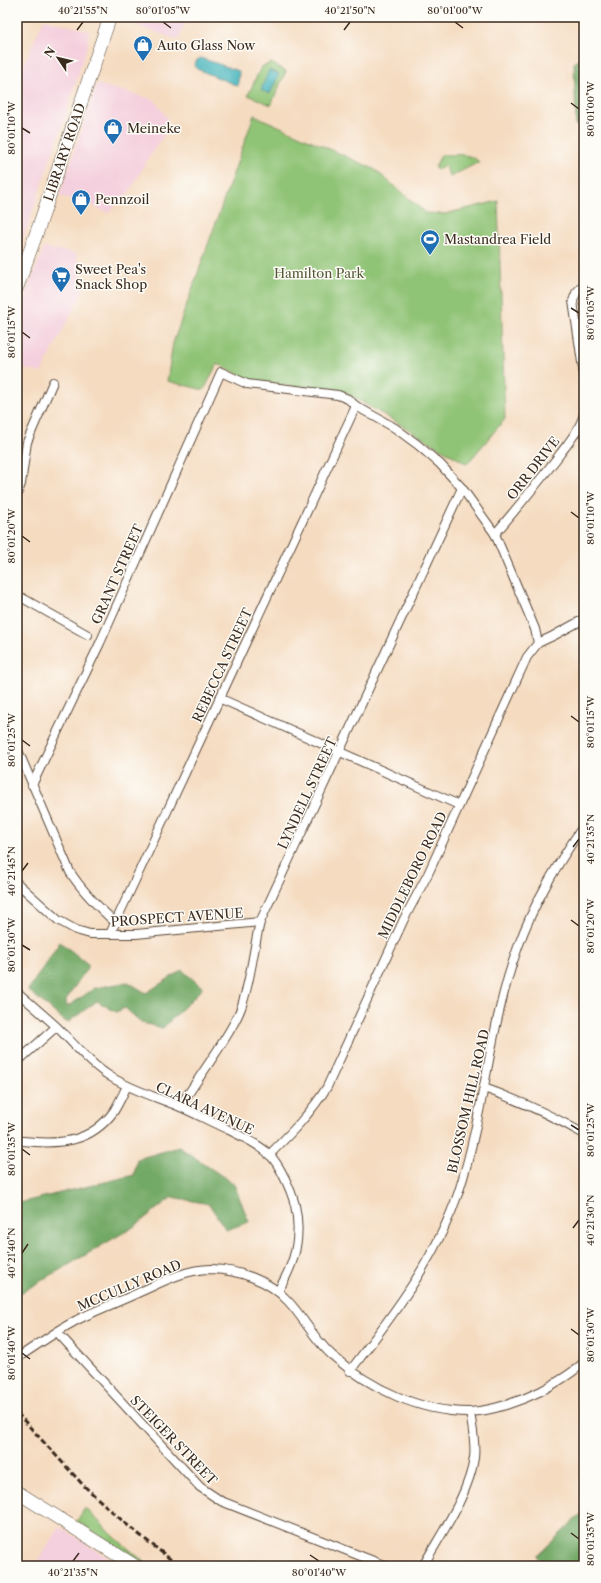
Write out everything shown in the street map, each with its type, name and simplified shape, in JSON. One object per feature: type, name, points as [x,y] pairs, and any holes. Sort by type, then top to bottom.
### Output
[{"type":"main road","name":"LIBRARY ROAD","points":[[17,287],[110,17]]},
{"type":"main road","points":[[17,1492],[135,1566]]},
{"type":"street","points":[[584,284],[576,293],[573,301],[584,376]]},
{"type":"street","name":"GRANT STREET","points":[[32,785],[100,643],[221,372],[247,384],[338,395],[348,399],[356,406]]},
{"type":"street","points":[[17,495],[21,484],[27,442],[53,382]]},
{"type":"street","points":[[356,406],[396,428],[418,444],[440,464],[462,488],[495,534],[535,629],[538,643]]},
{"type":"street","name":"REBECCA STREET","points":[[110,934],[356,406]]},
{"type":"street","name":"ORR DRIVE","points":[[495,534],[540,481],[572,438],[582,421],[584,414]]},
{"type":"street","name":"LYNDELL STREET","points":[[180,1106],[230,1030],[240,1010],[247,990],[253,964],[255,943],[260,922],[462,488]]},
{"type":"street","points":[[17,595],[88,635]]},
{"type":"street","name":"MIDDLEBORO ROAD","points":[[269,1155],[306,1118],[327,1087],[400,926],[428,874],[527,657],[538,643],[584,619]]},
{"type":"street","points":[[219,698],[459,806]]},
{"type":"street","points":[[17,748],[70,872],[93,902],[116,923]]},
{"type":"street","name":"BLOSSOM HILL ROAD","points":[[350,1371],[405,1298],[444,1230],[459,1192],[468,1160],[507,982],[518,947],[539,897],[554,870],[584,825]]},
{"type":"street","name":"PROSPECT AVENUE","points":[[17,883],[58,920],[76,930],[90,934],[136,934],[260,922]]},
{"type":"street","name":"CLARA AVENUE","points":[[17,992],[99,1069],[110,1077],[127,1086],[180,1106],[248,1140],[269,1155],[293,1197],[297,1215],[298,1236],[295,1256],[289,1273],[278,1292]]},
{"type":"street","points":[[17,1062],[56,1027]]},
{"type":"street","points":[[23,1141],[62,1143],[78,1138],[92,1131],[107,1120],[115,1109],[127,1086]]},
{"type":"street","points":[[484,1088],[502,1094],[584,1134]]},
{"type":"street","name":"MCCULLY ROAD","points":[[17,1358],[74,1322],[187,1272],[210,1269],[235,1272],[258,1280],[278,1292],[288,1301],[331,1355],[350,1371],[379,1388],[404,1399],[450,1411],[470,1412],[501,1406],[530,1397],[551,1386],[577,1369],[584,1362]]},
{"type":"street","name":"STEIGER STREET","points":[[57,1332],[191,1478],[209,1494],[221,1501],[386,1566]]},
{"type":"street","points":[[423,1566],[460,1500],[470,1476],[474,1445],[470,1412]]},
{"type":"shaded area","points":[[121,17],[187,17],[179,40],[120,20]]},
{"type":"shaded area","points":[[44,19],[89,31],[88,43],[64,120],[17,256],[17,80]]},
{"type":"shaded area","points":[[97,84],[155,100],[167,118],[164,135],[129,192],[108,213],[82,201],[59,196]]},
{"type":"shaded area","points":[[44,248],[76,253],[84,289],[41,373],[17,367],[17,315]]},
{"type":"shaded area","points":[[60,1527],[120,1566],[34,1566]]},
{"type":"green space","points":[[584,57],[584,121],[576,126],[574,63]]},
{"type":"green space","points":[[271,63],[286,71],[271,105],[248,95],[261,67]]},
{"type":"green space","name":"Hamilton Park","points":[[254,115],[374,169],[426,213],[445,214],[498,201],[505,419],[467,464],[345,392],[257,382],[217,364],[204,390],[167,381],[173,343]]},
{"type":"green space","points":[[441,155],[466,155],[479,162],[450,177],[445,166],[437,170],[435,167]]},
{"type":"green space","points":[[60,942],[89,965],[66,1000],[67,1007],[95,988],[128,982],[146,993],[182,970],[203,988],[163,1028],[142,1023],[125,1008],[116,1012],[97,1001],[67,1023],[28,990]]},
{"type":"green space","points":[[179,1147],[234,1184],[249,1222],[226,1230],[209,1204],[172,1197],[135,1226],[17,1295],[17,1201],[19,1203],[134,1175],[137,1159]]},
{"type":"green space","points":[[85,1508],[117,1539],[149,1566],[144,1566],[77,1521]]},
{"type":"green space","points":[[584,1511],[584,1566],[546,1566],[537,1556]]},
{"type":"water","points":[[201,58],[239,71],[238,86],[197,69],[194,65],[197,60]]},
{"type":"water","points":[[269,70],[279,74],[270,94],[261,90]]},
{"type":"waterway","points":[[17,24],[21,17]]},
{"type":"railway","points":[[17,1413],[84,1486],[126,1524],[179,1566]]},
{"type":"place","name":"Auto Glass Now","points":[[143,62]]},
{"type":"place","name":"Meineke","points":[[113,145]]},
{"type":"place","name":"Pennzoil","points":[[81,216]]},
{"type":"place","name":"Mastandrea Field","points":[[430,256]]},
{"type":"place","name":"Sweet Pea's Snack Shop","points":[[61,293]]}]
